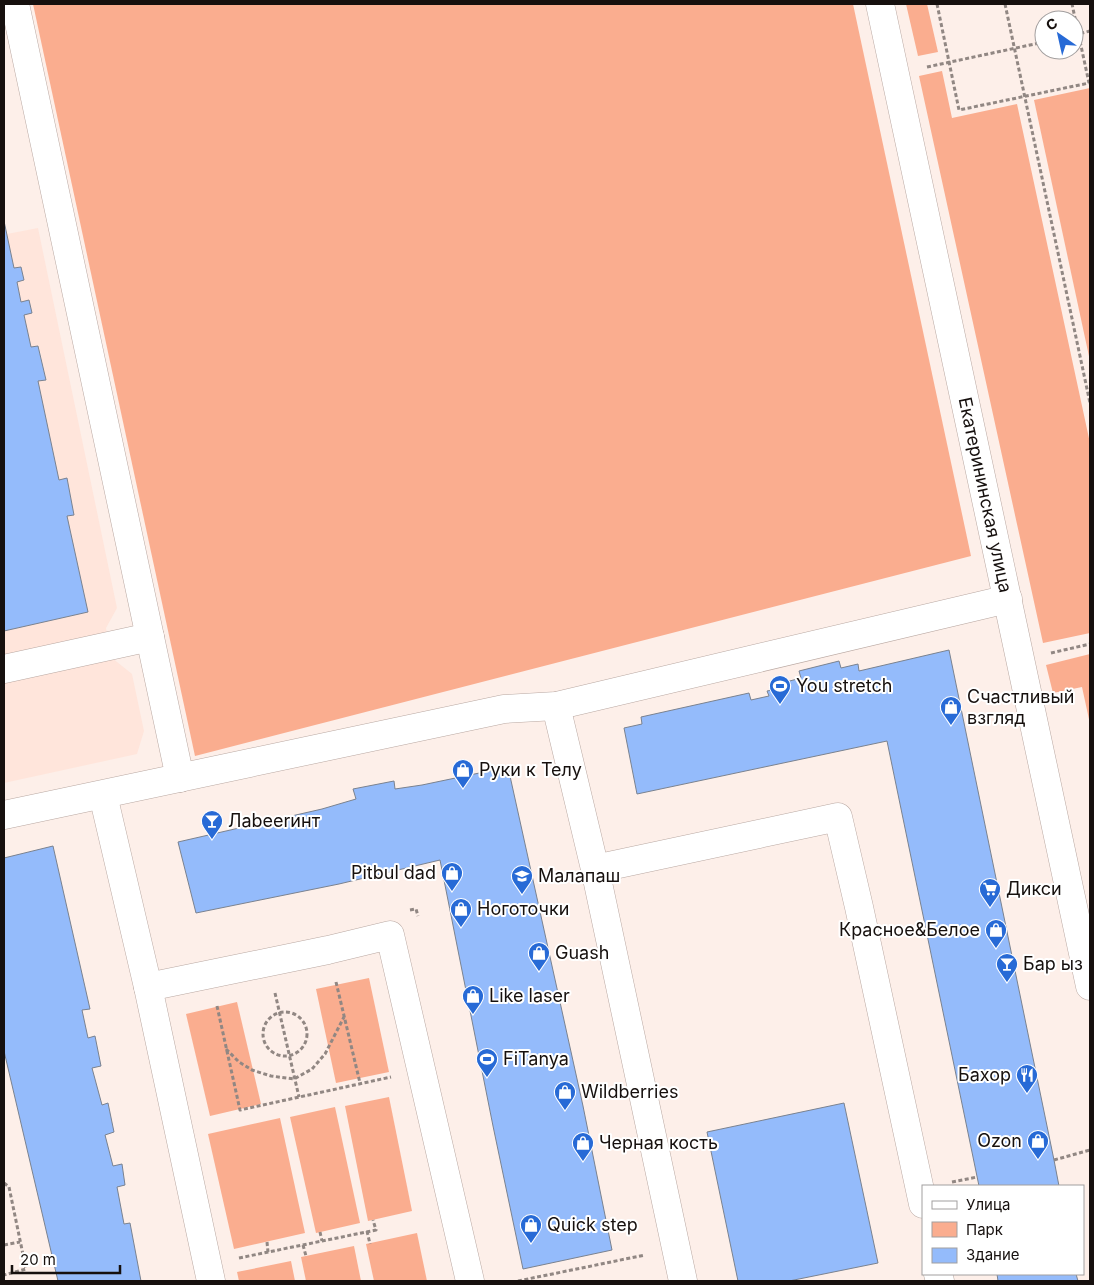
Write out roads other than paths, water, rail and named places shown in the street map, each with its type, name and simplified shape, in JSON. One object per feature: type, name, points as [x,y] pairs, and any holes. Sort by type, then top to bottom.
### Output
[{"type":"street","points":[[14,4],[180,778]]},
{"type":"street","name":"Екатерининская улица","points":[[880,4],[1090,986]]},
{"type":"street","points":[[4,816],[504,709],[556,706],[1008,599]]},
{"type":"street","points":[[4,669],[150,637]]},
{"type":"street","points":[[556,706],[594,869],[683,1281]]},
{"type":"street","points":[[103,795],[148,986],[209,1273]]},
{"type":"street","points":[[594,869],[838,817],[922,1199]]},
{"type":"street","points":[[148,986],[328,950],[390,935],[470,1281]]},
{"type":"place","name":"You stretch","points":[[780,705]]},
{"type":"place","name":"Счастливый взгляд","points":[[951,726]]},
{"type":"place","name":"Руки к Телу","points":[[463,789]]},
{"type":"place","name":"Лаbeerинт","points":[[212,840]]},
{"type":"place","name":"Pitbul dad","points":[[452,892]]},
{"type":"place","name":"Малапаш","points":[[522,895]]},
{"type":"place","name":"Дикси","points":[[990,908]]},
{"type":"place","name":"Ноготочки","points":[[461,928]]},
{"type":"place","name":"Красное&Белое","points":[[996,949]]},
{"type":"place","name":"Guash","points":[[539,972]]},
{"type":"place","name":"Бар ыз","points":[[1007,983]]},
{"type":"place","name":"Like laser","points":[[473,1015]]},
{"type":"place","name":"FiTanya","points":[[487,1078]]},
{"type":"place","name":"Бахор","points":[[1027,1094]]},
{"type":"place","name":"Wildberries","points":[[565,1111]]},
{"type":"place","name":"Ozon","points":[[1038,1160]]},
{"type":"place","name":"Черная кость","points":[[583,1162]]},
{"type":"place","name":"Quick step","points":[[531,1244]]}]
